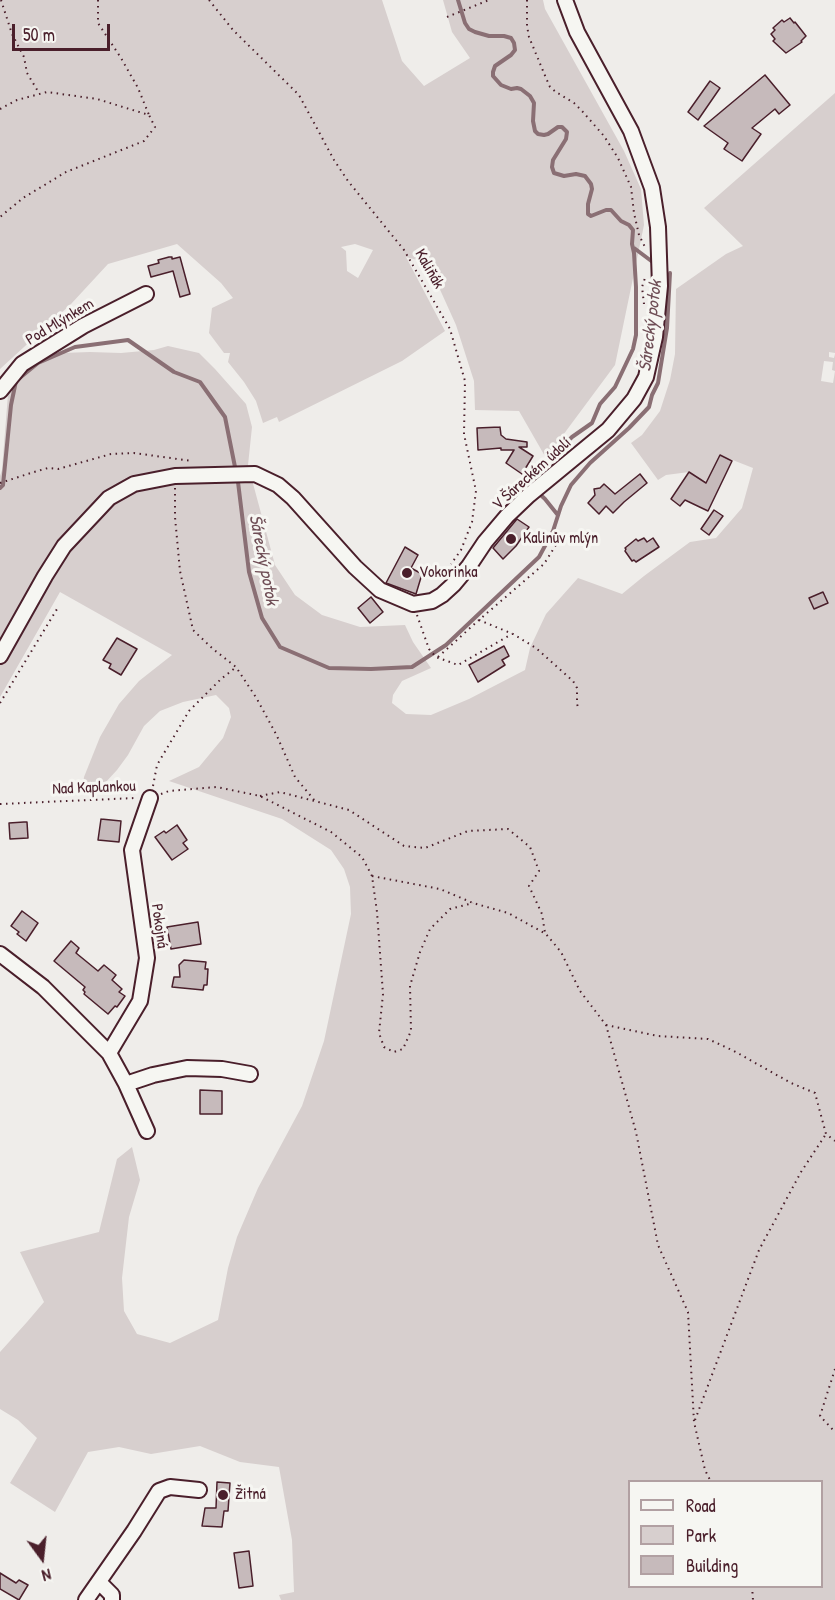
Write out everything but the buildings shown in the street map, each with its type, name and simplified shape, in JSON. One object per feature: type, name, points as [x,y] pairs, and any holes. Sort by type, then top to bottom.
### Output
[{"type":"street","name":"V Šáreckém údolí","points":[[413,604],[432,601],[454,584],[507,516],[608,430],[634,399],[646,377],[655,337],[660,286],[658,227],[652,188],[631,131],[577,32],[564,0]]},
{"type":"street","name":"Pod Mlýnkem","points":[[0,391],[22,364],[83,326],[146,294]]},
{"type":"street","points":[[0,656],[64,546],[109,498],[134,484],[175,476],[255,474],[278,485],[380,591],[413,604]]},
{"type":"street","name":"Pokojná","points":[[109,1053],[140,1001],[147,958],[132,850],[150,798]]},
{"type":"street","points":[[0,954],[43,987],[109,1053],[147,1131]]},
{"type":"street","points":[[126,1084],[153,1074],[187,1068],[222,1069],[250,1074]]},
{"type":"street","points":[[86,1600],[159,1491],[170,1488],[199,1490]]},
{"type":"street","points":[[99,1582],[112,1595],[112,1600]]},
{"type":"path","points":[[1,0],[12,34],[24,57],[27,73],[40,94]]},
{"type":"path","points":[[0,217],[23,198],[66,172],[144,141],[155,127],[133,78],[98,23],[98,0]]},
{"type":"path","name":"Kaliňák","points":[[209,0],[232,30],[299,95],[334,160],[348,181],[404,250],[450,329],[465,381],[464,434],[476,491],[472,522],[461,550],[450,566]]},
{"type":"path","points":[[447,16],[489,0]]},
{"type":"path","points":[[527,0],[529,37],[550,87],[582,111],[604,136],[618,158],[631,187],[639,235],[647,251]]},
{"type":"path","points":[[0,109],[17,100],[47,92],[97,99],[149,115]]},
{"type":"path","points":[[644,307],[642,287],[648,267]]},
{"type":"path","points":[[0,483],[48,468],[58,469],[111,454],[134,453],[190,460],[218,474]]},
{"type":"path","points":[[175,476],[175,517],[180,571],[194,630],[236,667],[277,736],[295,777],[315,801]]},
{"type":"path","points":[[437,657],[544,564],[559,540]]},
{"type":"path","points":[[413,604],[429,649],[437,657],[458,665],[513,634]]},
{"type":"path","points":[[0,703],[57,609]]},
{"type":"path","points":[[478,620],[513,634],[536,648],[573,681],[577,688],[579,710]]},
{"type":"path","points":[[150,798],[157,765],[189,711],[236,667]]},
{"type":"path","name":"Nad Kaplankou","points":[[0,804],[150,798],[169,791],[218,787],[260,796]]},
{"type":"path","points":[[260,796],[280,792],[349,810],[404,846],[425,848],[468,831],[508,829],[530,847],[539,871],[529,886],[542,914],[546,934]]},
{"type":"path","points":[[260,796],[331,832],[362,857],[372,876],[383,994],[378,1033],[384,1047],[394,1052],[403,1049],[411,1031],[410,986],[420,952],[430,929],[450,909],[474,903]]},
{"type":"path","points":[[372,876],[440,889],[474,903],[508,913],[546,934],[561,952],[580,991],[606,1025],[636,1132],[658,1245],[688,1312],[694,1422],[705,1470],[710,1480]]},
{"type":"path","points":[[606,1025],[658,1036],[708,1039],[734,1051],[791,1083],[815,1093],[826,1134],[835,1141]]},
{"type":"path","points":[[694,1422],[759,1250],[801,1173],[826,1134]]},
{"type":"path","points":[[835,1368],[820,1416],[835,1432]]},
{"type":"green space","points":[[0,0],[382,0],[402,61],[424,86],[470,58],[452,32],[443,0],[543,0],[545,9],[624,151],[641,189],[644,225],[615,365],[546,458],[519,411],[475,410],[474,381],[456,325],[428,263],[406,257],[445,331],[402,361],[279,422],[277,417],[263,423],[256,401],[228,362],[230,353],[224,353],[209,333],[212,308],[233,298],[221,283],[177,244],[108,264],[71,304],[0,369]],"holes":[[[355,244],[373,250],[358,278],[347,271],[346,251],[341,247]]]},
{"type":"green space","points":[[835,93],[835,353],[829,352],[829,357],[834,358],[835,354],[835,371],[835,1600],[281,1600],[279,1595],[294,1592],[292,1540],[279,1467],[240,1462],[200,1446],[151,1454],[119,1447],[88,1452],[55,1512],[10,1483],[37,1438],[18,1420],[0,1409],[0,1352],[44,1302],[20,1252],[99,1232],[117,1159],[132,1147],[140,1180],[129,1217],[122,1278],[124,1311],[137,1334],[170,1343],[218,1320],[228,1268],[237,1237],[258,1188],[302,1106],[324,1041],[351,914],[350,887],[344,869],[331,850],[282,819],[169,781],[199,767],[223,738],[231,717],[229,708],[216,695],[183,702],[160,711],[144,726],[128,755],[105,783],[82,793],[84,777],[100,737],[119,704],[139,681],[172,655],[60,592],[0,697],[0,476],[8,394],[37,360],[62,353],[121,353],[154,350],[168,346],[199,353],[246,404],[252,427],[248,465],[275,565],[295,595],[322,615],[360,627],[405,625],[413,642],[431,668],[402,681],[393,695],[392,703],[406,714],[431,715],[469,699],[525,670],[530,648],[546,614],[578,578],[622,594],[690,542],[716,538],[742,508],[753,468],[720,455],[707,481],[689,472],[666,475],[658,480],[631,443],[642,435],[660,411],[670,380],[675,354],[676,289],[726,254],[743,246],[704,208]],"holes":[[[824,361],[833,362],[832,370],[835,371],[833,383],[821,381]]]},
{"type":"waterway","name":"Šárecký potok","points":[[458,0],[469,29],[489,36],[511,38],[514,43],[515,50],[495,66],[493,76],[501,85],[511,89],[521,89],[530,96],[534,103],[535,131],[544,135],[562,127],[567,132],[566,139],[553,160],[554,173],[564,176],[576,174],[585,176],[592,189],[588,214],[591,216],[611,210],[633,230],[636,287],[636,335],[633,349],[615,387],[600,404],[592,423],[572,437],[530,485],[557,514]]},
{"type":"waterway","name":"Šárecký potok","points":[[634,248],[654,263]]},
{"type":"waterway","name":"Šárecký potok","points":[[0,488],[3,485],[11,405],[16,381],[38,363],[75,347],[128,340],[174,372],[200,382],[225,417],[238,482],[249,572],[262,618],[280,647],[329,668],[412,667],[446,645],[539,557],[553,531],[571,485],[590,463],[649,407],[658,383],[667,328],[670,273]]},
{"type":"place","name":"Kalinův mlýn","points":[[511,539]]},
{"type":"place","name":"Vokorinka","points":[[407,573]]},
{"type":"place","name":"Žitná","points":[[223,1495]]}]
